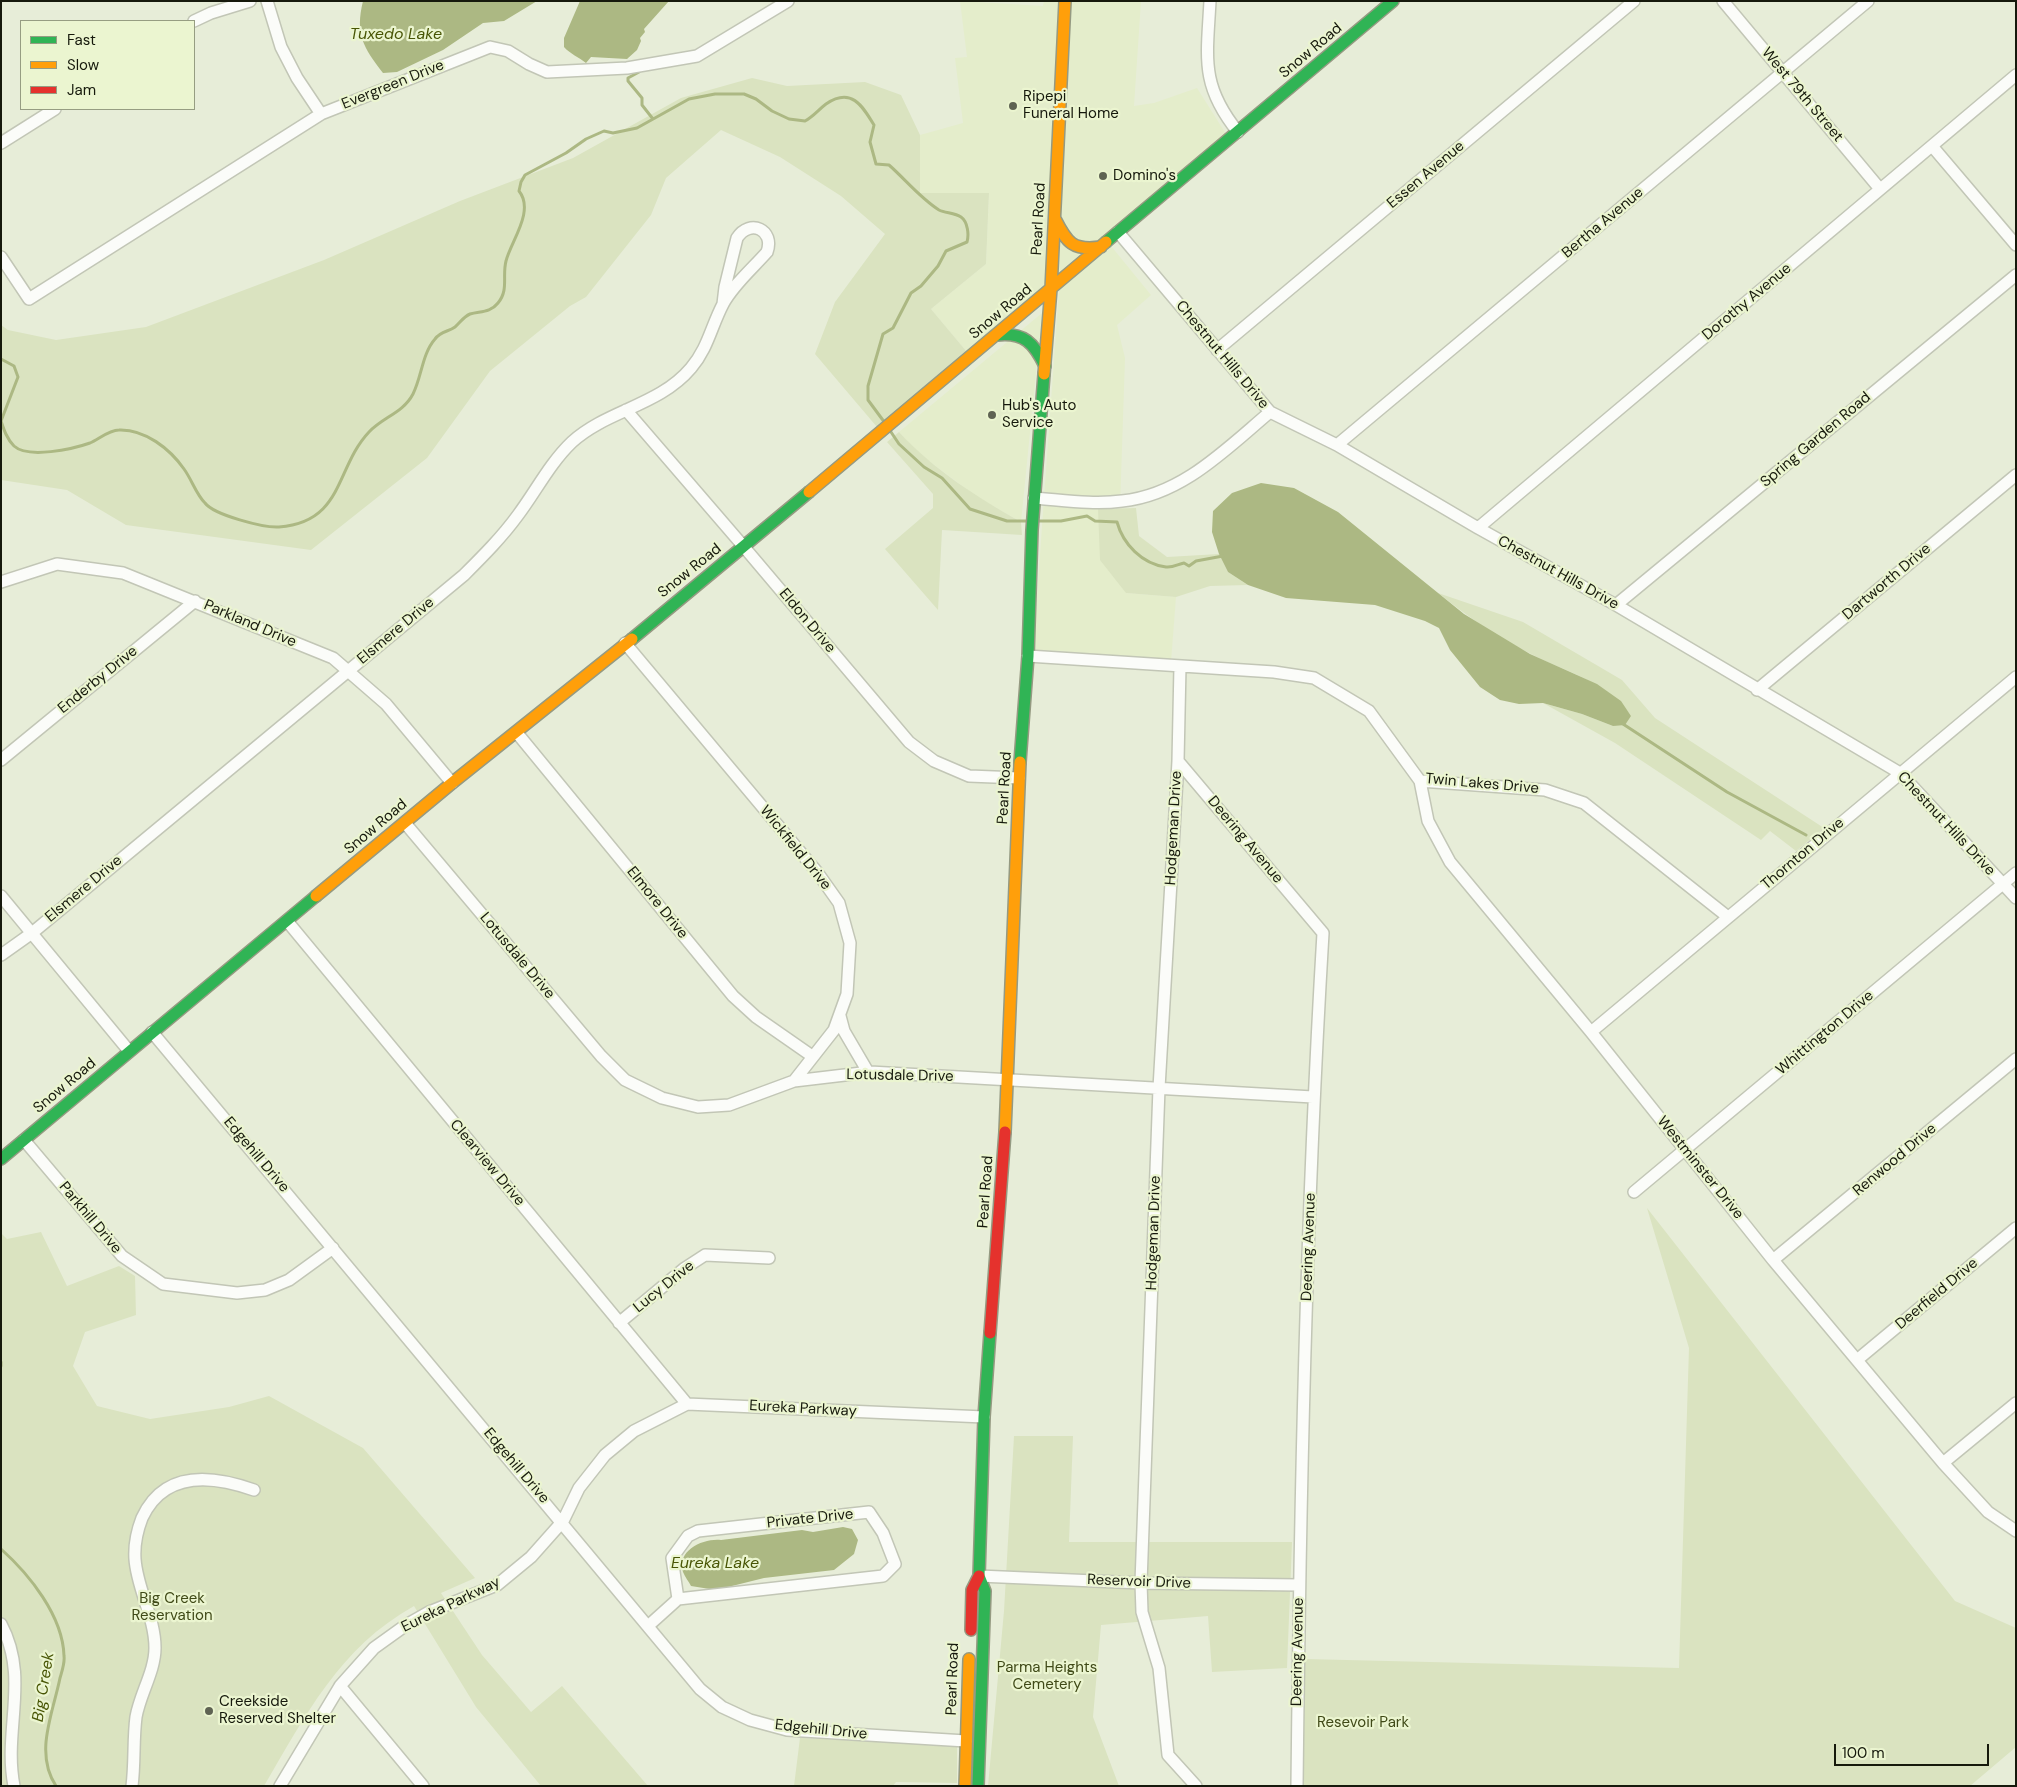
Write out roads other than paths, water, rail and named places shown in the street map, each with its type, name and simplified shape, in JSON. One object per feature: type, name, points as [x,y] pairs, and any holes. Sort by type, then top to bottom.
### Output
[{"type":"main road","name":"Pearl Road","points":[[978,1786],[985,1591],[979,1576],[984,1417],[1009,1080],[1019,778],[1028,656],[1034,498],[1051,289],[1065,1]]},
{"type":"main road","name":"Snow Road","points":[[1,1159],[452,783],[517,733],[744,546],[1393,1]]},
{"type":"main road","points":[[1054,217],[1064,237],[1076,248],[1101,247]]},
{"type":"main road","points":[[997,335],[1009,333],[1024,336],[1034,345],[1045,367]]},
{"type":"main road","name":"Pearl Road","points":[[965,1786],[972,1590],[979,1576]]},
{"type":"street","points":[[195,20],[211,12],[250,1]]},
{"type":"street","points":[[267,1],[281,47],[297,78],[320,114]]},
{"type":"street","name":"Evergreen Drive","points":[[1,258],[29,299],[320,114],[490,47],[508,50],[529,64],[547,72],[627,68],[697,56],[788,1]]},
{"type":"street","points":[[1210,1],[1207,59],[1209,80],[1223,113],[1238,132]]},
{"type":"street","name":"Essen Avenue","points":[[1218,350],[1634,1]]},
{"type":"street","name":"West 79th Street","points":[[1723,1],[1880,189]]},
{"type":"street","name":"Bertha Avenue","points":[[1337,445],[1868,1]]},
{"type":"street","name":"Dorothy Avenue","points":[[1478,528],[2016,75]]},
{"type":"street","points":[[1,143],[53,110]]},
{"type":"street","points":[[1932,146],[2016,245]]},
{"type":"street","name":"Elsmere Drive","points":[[1,955],[32,933],[480,559],[518,515],[553,463],[572,442],[598,423],[664,392],[691,368],[711,338],[723,304],[725,287],[737,238],[742,231],[748,228],[760,229],[768,238],[770,245],[767,252],[723,304]]},
{"type":"street","name":"Chestnut Hills Drive","points":[[1118,232],[1270,412],[1337,445],[1478,528],[1616,605],[1757,690],[1900,772],[2016,898]]},
{"type":"street","name":"Spring Garden Road","points":[[1616,605],[2016,275]]},
{"type":"street","name":"Eldon Drive","points":[[626,410],[744,546],[909,742],[934,761],[968,776],[1019,778]]},
{"type":"street","points":[[1034,498],[1122,501],[1159,492],[1202,469],[1270,412]]},
{"type":"street","name":"Dartworth Drive","points":[[1757,690],[2016,475]]},
{"type":"street","name":"Parkland Drive","points":[[1,582],[57,564],[123,573],[332,658],[386,704],[452,783]]},
{"type":"street","name":"Enderby Drive","points":[[1,760],[195,601]]},
{"type":"street","name":"Wickfield Drive","points":[[624,643],[817,872],[839,903],[850,943],[848,994],[834,1030],[794,1081]]},
{"type":"street","name":"Twin Lakes Drive","points":[[1028,656],[1274,672],[1314,678],[1369,711],[1420,781],[1545,790],[1584,803],[1728,917]]},
{"type":"street","name":"Hodgeman Drive","points":[[1180,666],[1178,760],[1159,1088],[1141,1583],[1142,1612],[1159,1668],[1168,1755],[1196,1786]]},
{"type":"street","name":"Thornton Drive","points":[[1591,1032],[2016,677]]},
{"type":"street","name":"Elmore Drive","points":[[517,733],[734,996],[756,1017],[812,1056]]},
{"type":"street","name":"Deering Avenue","points":[[1178,760],[1323,933],[1313,1097],[1299,1585],[1297,1786]]},
{"type":"street","name":"Westminster Drive","points":[[1420,781],[1428,821],[1450,862],[1591,1032],[1773,1260],[1944,1463],[1988,1512],[2016,1532]]},
{"type":"street","name":"Lotusdale Drive","points":[[405,823],[601,1056],[625,1080],[662,1098],[698,1107],[729,1105],[794,1081],[868,1072],[1313,1097]]},
{"type":"street","name":"Whittington Drive","points":[[1634,1192],[2016,873]]},
{"type":"street","points":[[1,896],[129,1051]]},
{"type":"street","name":"Clearview Drive","points":[[287,922],[687,1404]]},
{"type":"street","points":[[840,1016],[844,1031],[868,1072]]},
{"type":"street","name":"Edgehill Drive","points":[[152,1032],[563,1521],[700,1688],[722,1707],[750,1720],[787,1730],[966,1741]]},
{"type":"street","name":"Renwood Drive","points":[[1773,1260],[2016,1059]]},
{"type":"street","name":"Parkhill Drive","points":[[24,1140],[122,1256],[163,1284],[237,1293],[265,1290],[289,1280],[333,1248]]},
{"type":"street","name":"Deerfield Drive","points":[[1857,1360],[2016,1228]]},
{"type":"street","name":"Lucy Drive","points":[[619,1323],[685,1268],[706,1255],[769,1258]]},
{"type":"street","name":"Eureka Parkway","points":[[280,1786],[340,1686],[374,1648],[406,1625],[429,1612],[496,1585],[530,1557],[563,1521],[579,1488],[605,1455],[634,1431],[687,1404],[984,1417]]},
{"type":"street","points":[[1944,1463],[2016,1404]]},
{"type":"street","points":[[132,1786],[136,1716],[153,1662],[155,1647],[151,1620],[135,1560],[134,1544],[139,1526],[154,1499],[167,1488],[180,1483],[211,1479],[254,1490]]},
{"type":"street","name":"Private Drive","points":[[869,1512],[883,1533],[895,1564],[883,1576],[678,1599],[672,1558],[688,1536],[698,1530],[869,1512]]},
{"type":"street","name":"Reservoir Drive","points":[[979,1576],[1141,1583],[1299,1585]]},
{"type":"street","points":[[648,1626],[678,1599]]},
{"type":"street","points":[[1,1624],[11,1646],[17,1677],[11,1755],[14,1786]]},
{"type":"street","points":[[340,1686],[423,1786]]},
{"type":"water","name":"Tuxedo Lake","points":[[363,1],[537,1],[504,21],[483,23],[443,50],[397,72],[383,73],[362,40],[360,23]]},
{"type":"water","points":[[580,1],[669,1],[644,29],[645,32],[640,38],[641,41],[637,50],[627,59],[591,57],[586,63],[564,47],[564,38]]},
{"type":"water","points":[[1261,483],[1294,488],[1338,512],[1464,614],[1530,654],[1597,684],[1621,701],[1631,716],[1625,725],[1613,726],[1582,714],[1543,703],[1519,704],[1500,700],[1480,687],[1450,650],[1439,628],[1425,621],[1375,605],[1286,598],[1248,585],[1228,572],[1219,554],[1212,532],[1213,511],[1232,493]]},
{"type":"water","name":"Eureka Lake","points":[[843,1527],[852,1529],[858,1540],[854,1554],[834,1570],[764,1578],[716,1590],[691,1586],[683,1572],[682,1564],[687,1552],[700,1543],[707,1541],[802,1530],[813,1532]]},
{"type":"waterway","points":[[639,72],[628,78],[628,81],[642,98],[642,105],[653,119]]},
{"type":"waterway","points":[[1,421],[14,446],[29,452],[51,452],[73,448],[90,443],[115,430],[138,433],[156,442],[172,454],[210,508],[240,520],[272,527],[300,523],[316,515],[327,504],[336,491],[358,446],[369,432],[404,406],[409,400],[416,387],[427,351],[437,336],[455,327],[463,318],[470,314],[492,309],[498,303],[504,288],[506,261],[523,217],[523,199],[519,191],[525,175],[566,153],[586,139],[604,131],[613,133],[637,128],[689,99],[715,94],[744,94],[789,119],[805,121],[835,99],[842,97],[855,101],[865,111],[874,125],[870,142],[876,164],[889,165],[932,205],[941,211],[961,217],[967,225],[967,242],[946,251],[938,266],[921,286],[911,293],[893,328],[883,334],[868,386],[868,400],[885,423]]},
{"type":"waterway","points":[[1,359],[14,366],[18,377],[1,421]]},
{"type":"waterway","points":[[891,432],[899,444],[924,467],[942,478],[970,509],[1007,521],[1028,521]]},
{"type":"waterway","points":[[1039,521],[1061,521],[1087,516],[1095,521],[1117,522],[1124,538],[1135,552],[1149,562],[1166,567],[1184,563],[1189,566],[1196,561],[1223,556]]},
{"type":"waterway","points":[[1623,724],[1727,792],[1806,835]]},
{"type":"waterway","name":"Big Creek","points":[[1,1549],[23,1571],[43,1597],[58,1626],[62,1641],[64,1664],[50,1719],[46,1747],[46,1760],[56,1786]]},
{"type":"place","name":"Ripepi Funeral Home","points":[[1013,106]]},
{"type":"place","name":"Domino's","points":[[1103,176]]},
{"type":"place","name":"Hub's Auto Service","points":[[992,415]]},
{"type":"place","name":"Creekside Reserved Shelter","points":[[209,1711]]},
{"type":"park label","name":"Big Creek Reservation","points":[[172,1608]]},
{"type":"park label","name":"Parma Heights Cemetery","points":[[1047,1676]]},
{"type":"park label","name":"Resevoir Park","points":[[1363,1723]]}]
